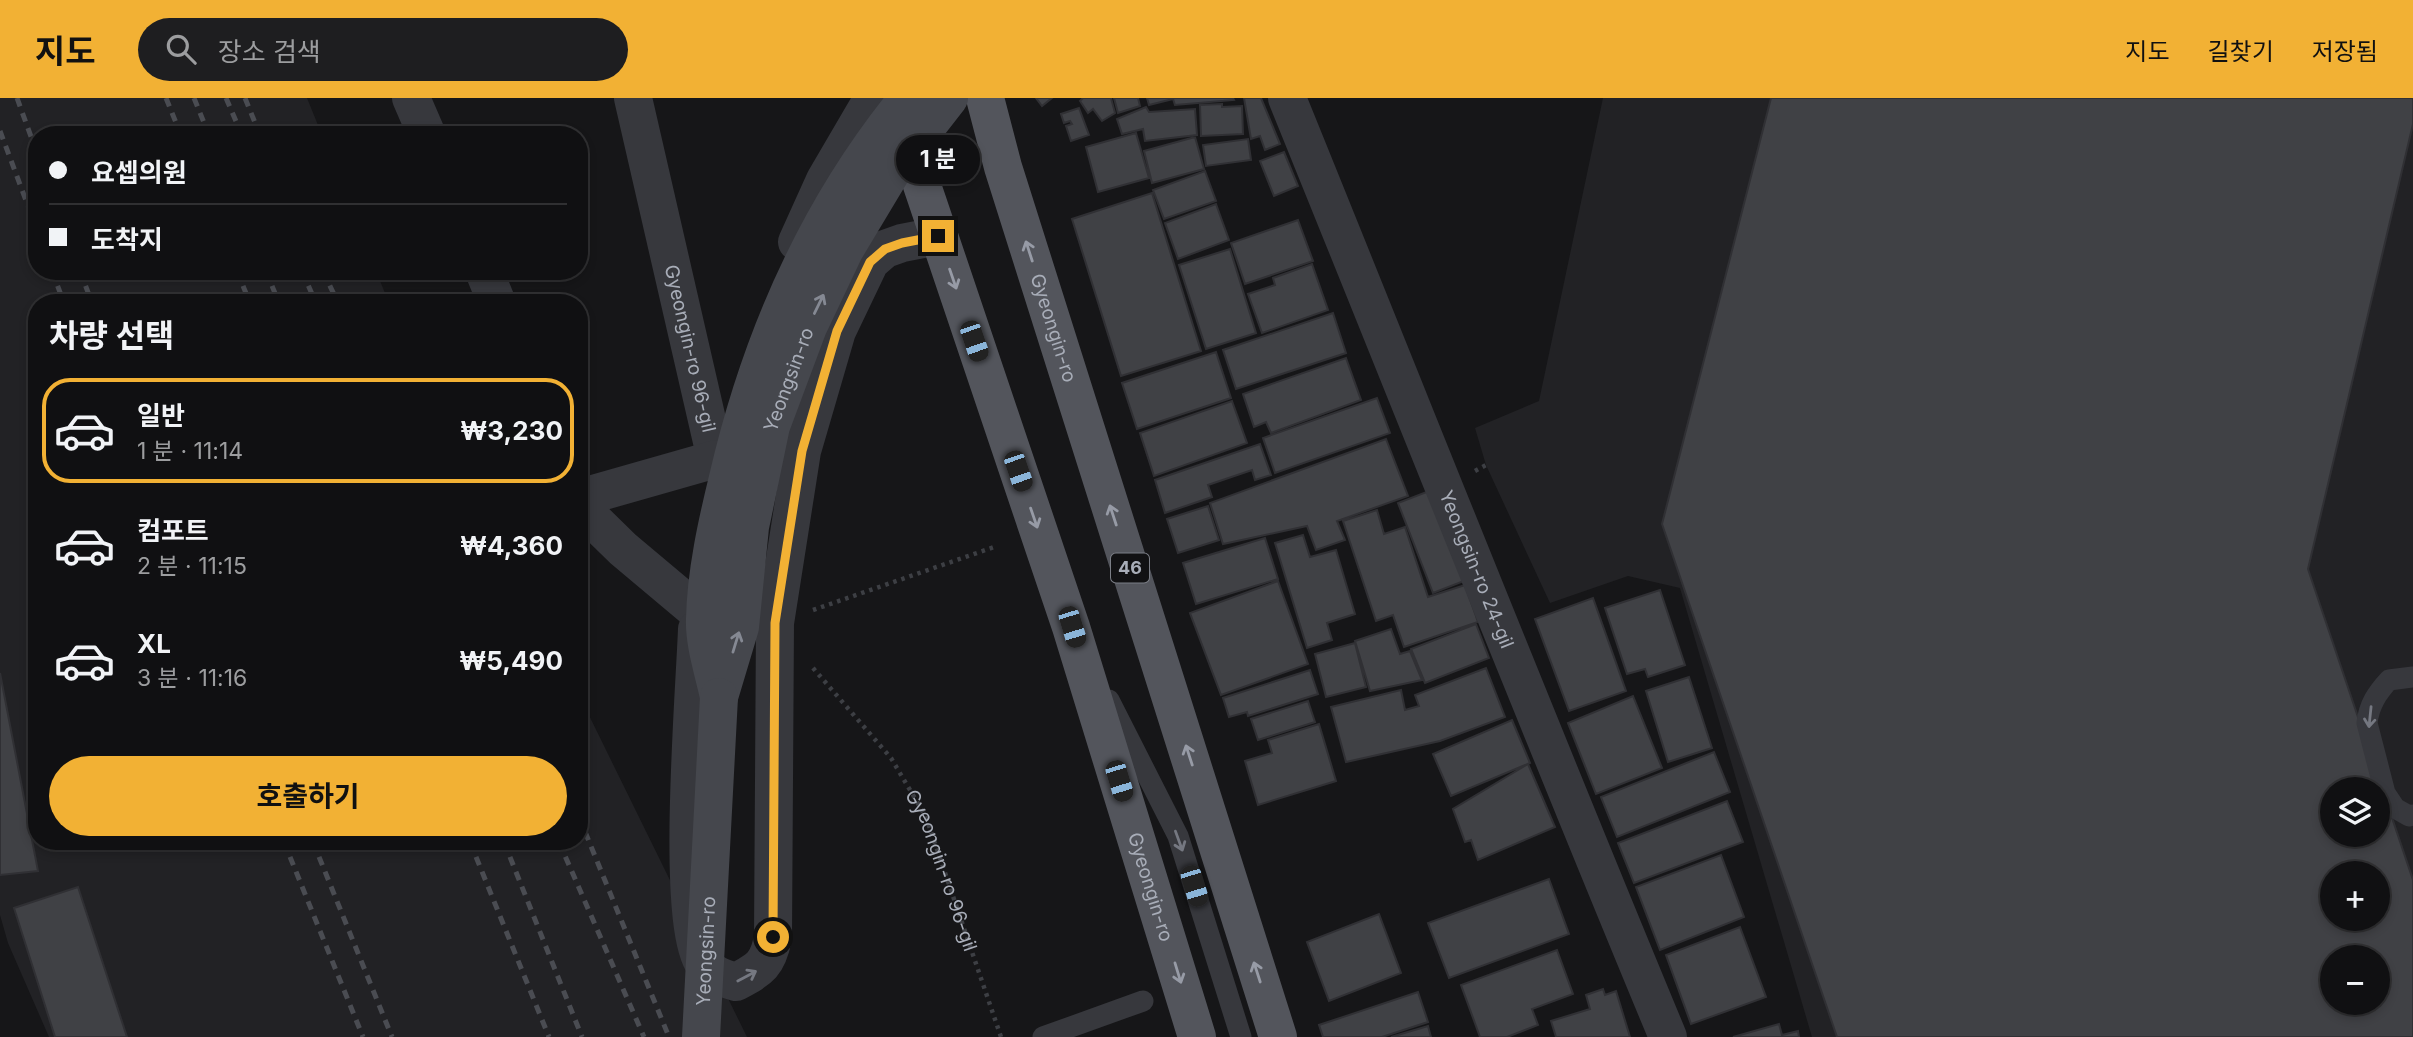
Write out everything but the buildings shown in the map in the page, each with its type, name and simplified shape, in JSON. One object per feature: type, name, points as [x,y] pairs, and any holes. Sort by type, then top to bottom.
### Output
[{"type":"main road","name":"Gyeongin-ro","points":[[893,98],[1072,627],[1197,1037]]},
{"type":"main road","name":"Yeongsin-ro","points":[[701,1037],[719,697],[705,621],[718,522],[742,418],[779,314],[817,234],[871,144],[908,98]]},
{"type":"main road","name":"Yeongsin-ro","points":[[719,697],[740,627],[751,527],[771,426],[808,327],[844,251],[892,171],[949,98]]},
{"type":"main road","name":"Gyeongin-ro","points":[[985,98],[1003,167],[1278,1037]]},
{"type":"street","points":[[411,98],[422,126]]},
{"type":"street","name":"Gyeongin-ro 96-gil","points":[[588,495],[716,459],[633,98]]},
{"type":"street","points":[[873,98],[825,180],[751,343],[716,459],[698,612],[688,870],[694,929],[703,963],[715,975],[736,982],[758,971],[769,958],[773,937],[775,623],[802,451],[837,331],[870,262],[885,249],[938,236]]},
{"type":"street","name":"Yeongsin-ro 24-gil","points":[[1287,98],[1458,519],[1509,655],[1668,1037]]},
{"type":"street","points":[[588,515],[623,549],[698,612]]},
{"type":"lane","points":[[1072,627],[1178,836],[1241,1037]]},
{"type":"lane","points":[[2413,677],[2389,680],[2378,692],[2368,711],[2367,723],[2385,793],[2395,808],[2409,816],[2413,815]]},
{"type":"lane","points":[[1043,1037],[1143,1001]]},
{"type":"path","points":[[775,623],[997,546]]},
{"type":"path","name":"Gyeongin-ro 96-gil","points":[[810,665],[891,758],[926,817],[1000,1037]]},
{"type":"shaded area","points":[[0,98],[307,98],[318,126],[28,126],[28,280],[380,280],[385,294],[28,294],[28,850],[588,850],[588,713],[747,1037],[49,1037],[8,943],[0,915]]},
{"type":"shaded area","points":[[1603,98],[2413,98],[2413,1037],[1812,1037],[1680,588],[1628,576],[1550,603],[1486,465],[1475,428],[1539,401]]},
{"type":"railway","points":[[17,98],[28,128]]},
{"type":"railway","points":[[166,98],[177,126]]},
{"type":"railway","points":[[194,98],[205,126]]},
{"type":"railway","points":[[226,98],[238,126]]},
{"type":"railway","points":[[245,98],[256,126]]},
{"type":"railway","points":[[0,131],[28,206]]},
{"type":"railway","points":[[55,280],[61,294]]},
{"type":"railway","points":[[83,280],[89,294]]},
{"type":"railway","points":[[241,280],[246,294]]},
{"type":"railway","points":[[270,280],[275,294]]},
{"type":"railway","points":[[306,280],[312,294]]},
{"type":"railway","points":[[327,280],[334,294]]},
{"type":"railway","points":[[588,839],[669,1037]]},
{"type":"railway","points":[[287,850],[363,1037]]},
{"type":"railway","points":[[316,850],[392,1037]]},
{"type":"railway","points":[[473,850],[549,1037]]},
{"type":"railway","points":[[507,850],[582,1037]]},
{"type":"railway","points":[[562,850],[644,1037]]},
{"type":"route","points":[[773,937],[775,623],[802,451],[837,331],[870,262],[885,249],[938,236]]}]
